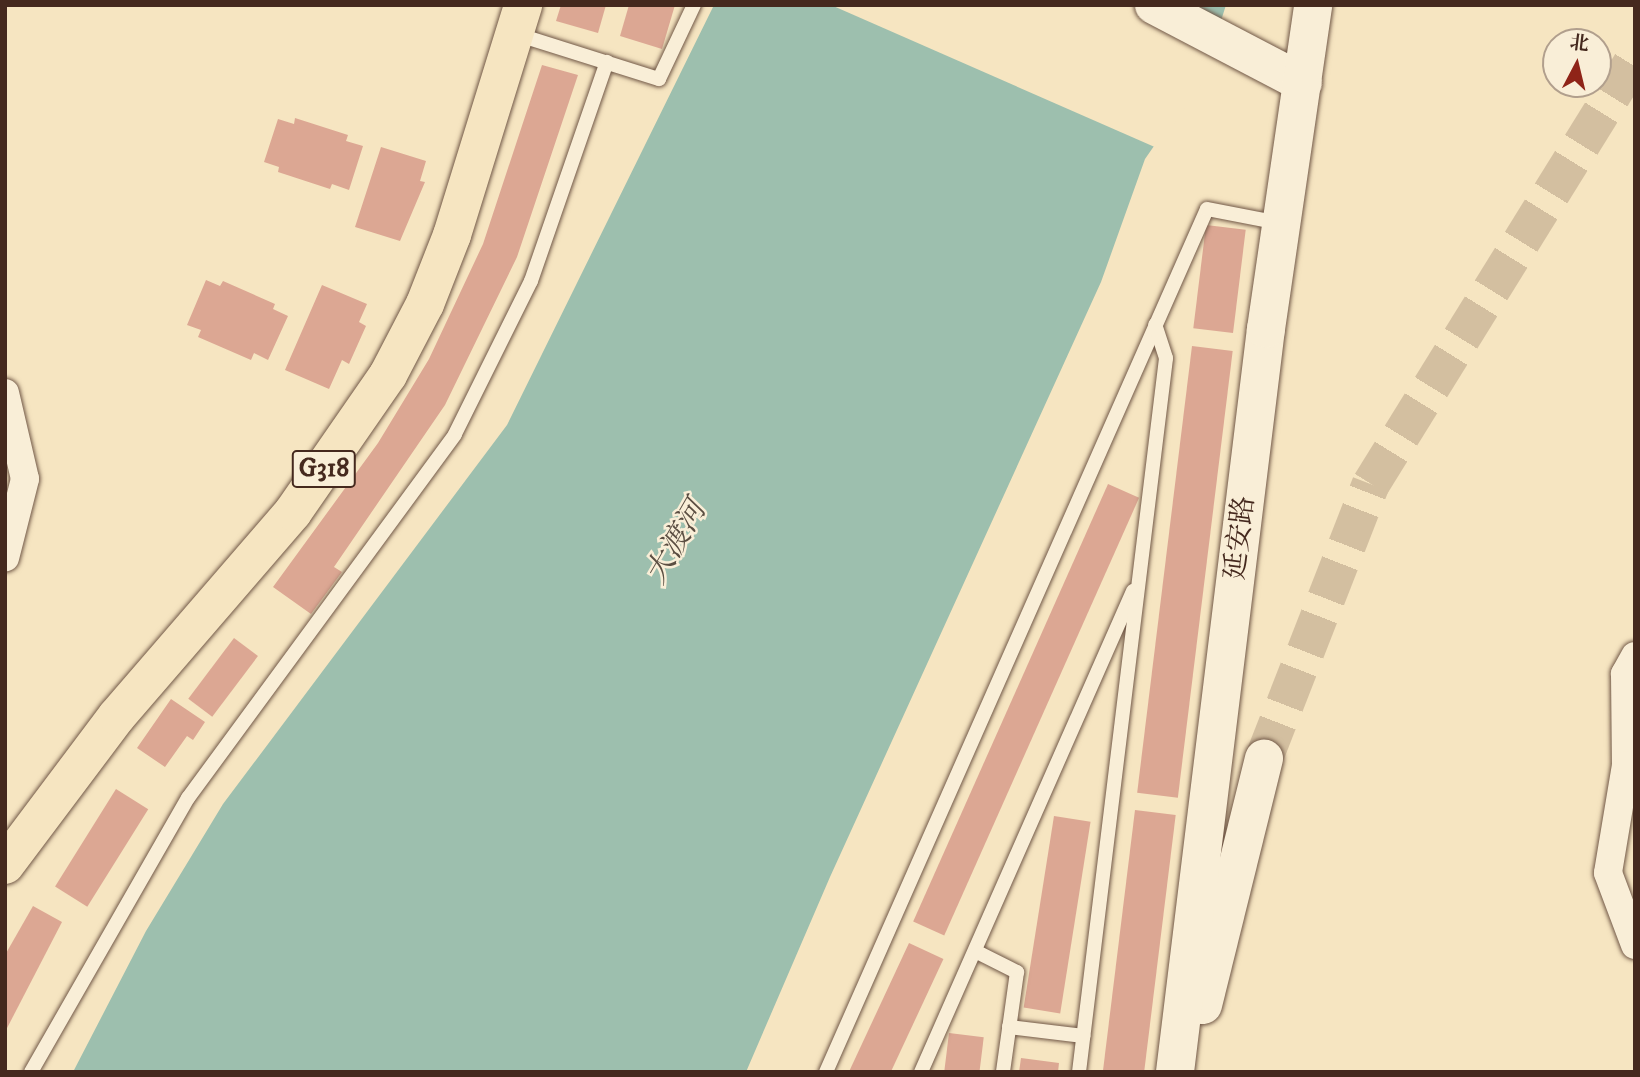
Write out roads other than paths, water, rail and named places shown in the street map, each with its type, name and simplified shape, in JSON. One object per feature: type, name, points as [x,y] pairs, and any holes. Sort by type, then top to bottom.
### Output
[{"type":"highway","name":"G318","points":[[5,865],[117,716],[293,512],[388,375],[425,304],[452,235],[519,19]]},
{"type":"main road","points":[[1154,5],[1303,83]]},
{"type":"main road","name":"延安路","points":[[1175,1072],[1282,223],[1313,5]]},
{"type":"main road","points":[[1186,1072],[1264,758]]},
{"type":"street","points":[[5,393],[26,478],[5,558]]},
{"type":"street","points":[[1635,656],[1625,674],[1626,765],[1608,873],[1635,945]]},
{"type":"lane","points":[[519,19],[607,62],[659,79],[694,5]]},
{"type":"lane","points":[[31,1072],[188,798],[455,434],[531,281],[607,62]]},
{"type":"lane","points":[[826,1072],[1207,209],[1282,223]]},
{"type":"lane","points":[[1079,1072],[1166,358],[1155,325]]},
{"type":"lane","points":[[921,1072],[1139,577]]},
{"type":"lane","points":[[976,952],[1017,972],[1003,1072]]},
{"type":"lane","points":[[1009,1027],[1083,1036]]},
{"type":"water","name":"大渡河","points":[[714,5],[1226,5],[1204,74],[1145,159],[1101,282],[830,877],[746,1072],[73,1072],[146,931],[223,804],[507,425]]},
{"type":"tunnel","points":[[1264,758],[1371,484],[1635,58]]}]
